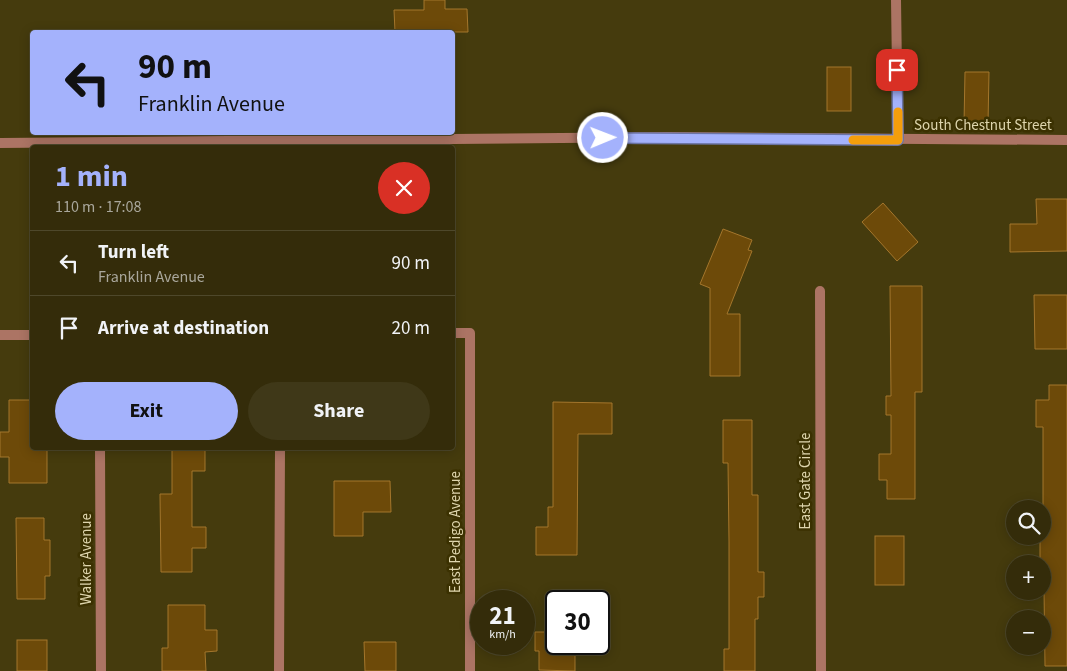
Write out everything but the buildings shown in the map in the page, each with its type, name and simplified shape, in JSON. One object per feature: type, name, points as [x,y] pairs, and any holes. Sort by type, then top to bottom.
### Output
[{"type":"street","points":[[896,0],[898,140]]},
{"type":"street","name":"South Chestnut Street","points":[[0,143],[667,137],[1067,140]]},
{"type":"street","name":"East Gate Circle","points":[[820,291],[821,671]]},
{"type":"street","name":"East Pedigo Avenue","points":[[455,333],[470,333],[470,671]]},
{"type":"street","points":[[0,335],[30,335]]},
{"type":"street","name":"Walker Avenue","points":[[100,450],[101,671]]},
{"type":"street","points":[[279,671],[280,450]]},
{"type":"slow traffic","points":[[853,140],[898,140],[898,112]]},
{"type":"route","points":[[603,138],[898,140],[897,70]]}]
